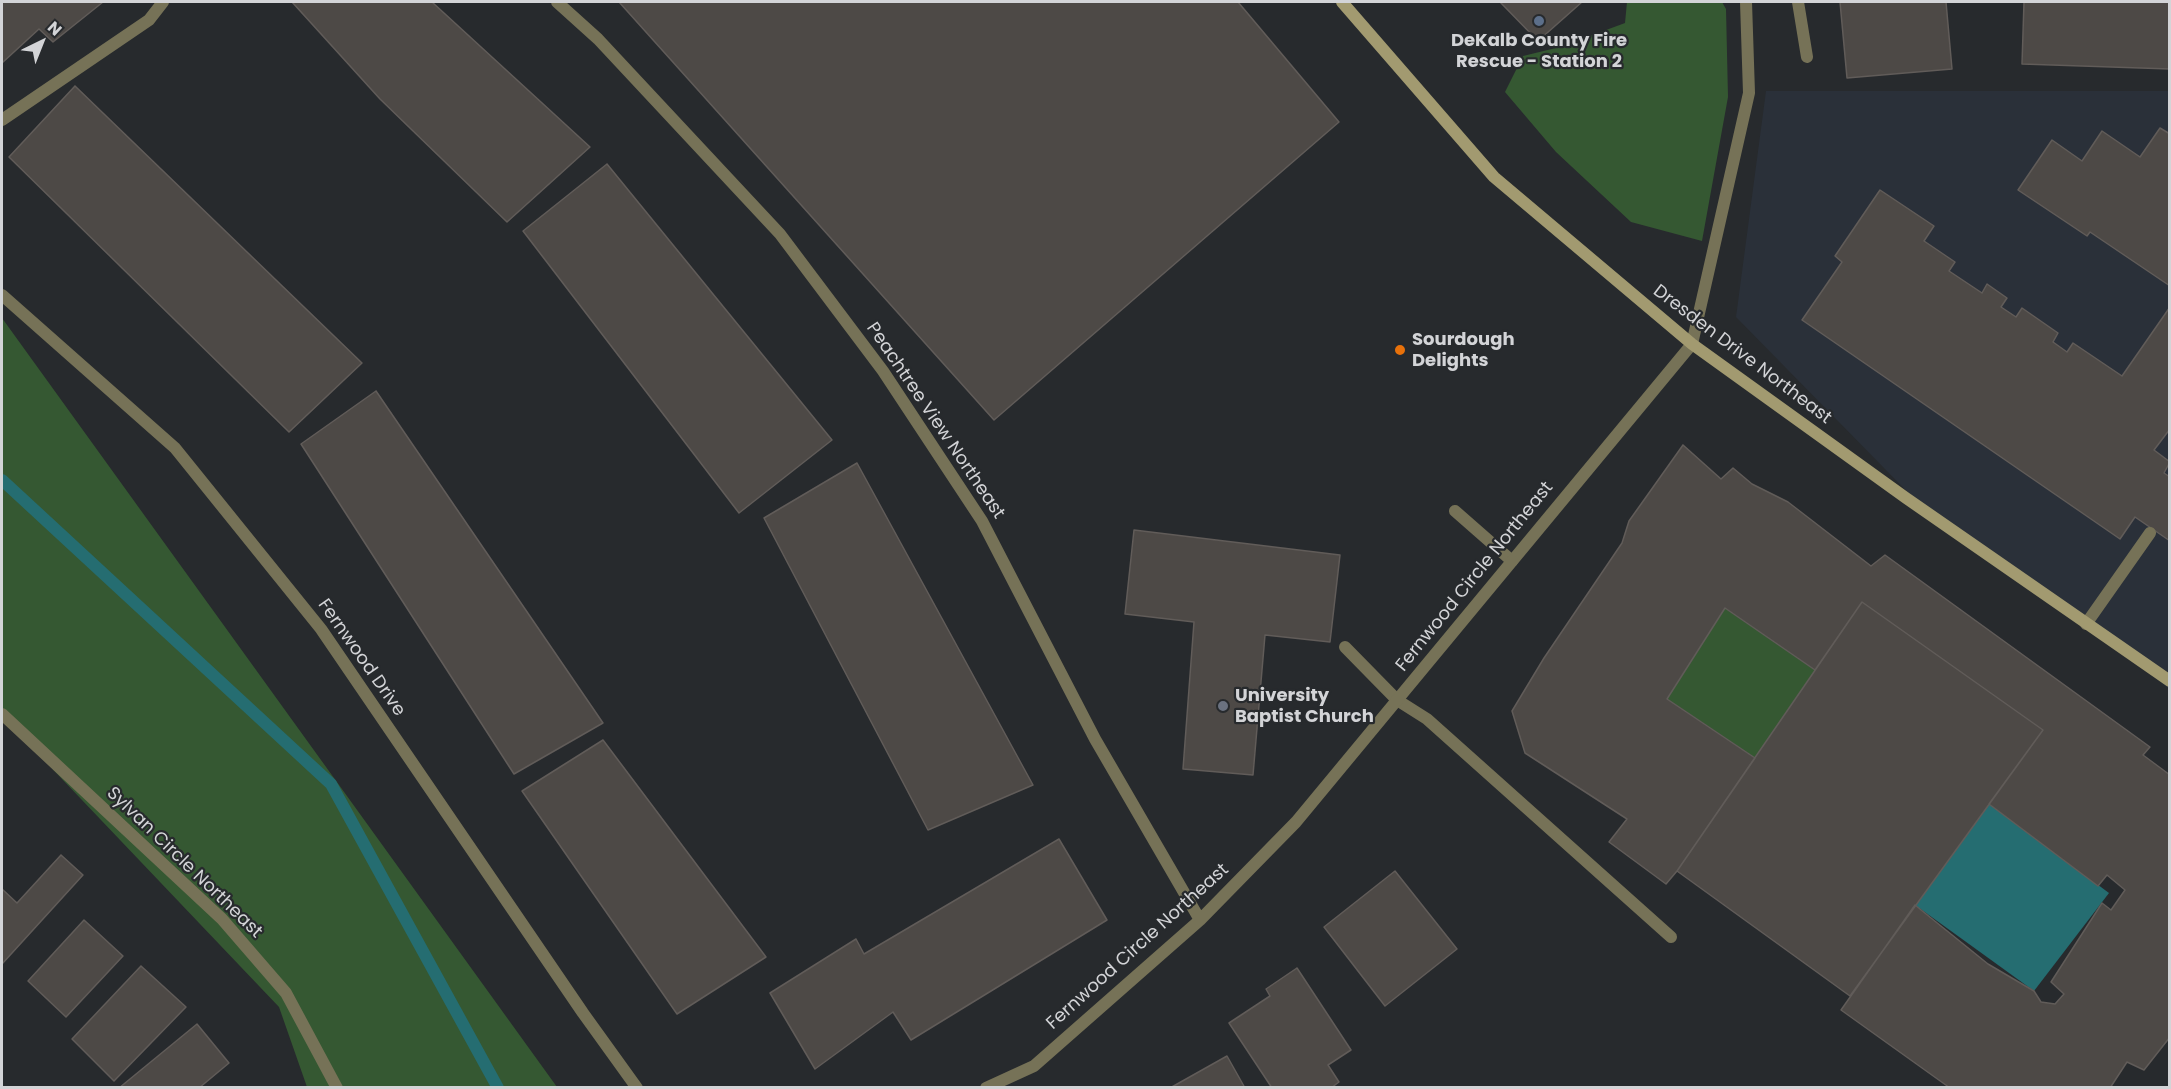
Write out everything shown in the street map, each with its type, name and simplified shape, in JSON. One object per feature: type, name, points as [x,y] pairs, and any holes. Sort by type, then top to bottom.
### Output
[{"type":"street","points":[[2,120],[149,20],[163,2]]},
{"type":"street","name":"Peachtree View Northeast","points":[[557,2],[598,39],[780,234],[883,371],[982,521],[1095,739],[1200,920]]},
{"type":"street","name":"Dresden Drive Northeast","points":[[1342,2],[1494,177],[1692,344],[2169,681]]},
{"type":"street","points":[[1692,344],[1749,93],[1746,2]]},
{"type":"street","points":[[1798,2],[1807,57]]},
{"type":"street","name":"Fernwood Drive","points":[[2,295],[175,448],[314,620],[637,1088]]},
{"type":"street","name":"Fernwood Circle Northeast","points":[[986,1088],[1034,1066],[1200,920],[1296,822],[1692,344]]},
{"type":"street","points":[[1455,511],[1512,561]]},
{"type":"street","points":[[2086,624],[2150,533]]},
{"type":"street","points":[[1345,647],[1397,700],[1427,719],[1671,937]]},
{"type":"street","name":"Sylvan Circle Northeast","points":[[2,714],[222,919],[286,993],[337,1088]]},
{"type":"shaded area","points":[[1766,91],[2169,91],[2169,689],[2113,642],[1934,519],[1736,317]]},
{"type":"green space","points":[[1627,2],[1722,2],[1726,9],[1728,97],[1702,241],[1631,222],[1556,152],[1505,92],[1523,56],[1560,47],[1625,23]]},
{"type":"green space","points":[[2,318],[557,1087],[307,1087],[279,1007],[2,716]]},
{"type":"green space","points":[[1725,608],[1815,670],[1755,758],[1667,699]]},
{"type":"water","points":[[1989,804],[2109,893],[2034,991],[1915,905]]},
{"type":"building","points":[[2,2],[103,2],[53,42],[39,29],[2,63]]},
{"type":"building","points":[[292,2],[432,2],[590,147],[507,222],[380,99]]},
{"type":"building","points":[[619,2],[1238,2],[1339,122],[994,420]]},
{"type":"building","name":"DeKalb County Fire Rescue - Station 2","points":[[1500,2],[1582,2],[1538,41]]},
{"type":"building","points":[[1840,2],[1946,2],[1952,69],[1847,78]]},
{"type":"building","points":[[2024,2],[2170,2],[2170,69],[2022,64]]},
{"type":"building","points":[[75,86],[362,363],[289,432],[9,157]]},
{"type":"building","points":[[2160,128],[2170,134],[2170,286],[2090,232],[2087,236],[2018,190],[2052,140],[2082,161],[2102,131],[2140,157]]},
{"type":"building","points":[[607,164],[832,440],[739,513],[523,231]]},
{"type":"building","points":[[1880,190],[1934,226],[1924,241],[1955,262],[1949,271],[1982,293],[1987,284],[2007,298],[2001,307],[2016,317],[2022,308],[2058,333],[2053,342],[2067,352],[2073,343],[2122,376],[2170,307],[2170,429],[2154,450],[2170,462],[2164,473],[2170,477],[2170,541],[2135,517],[2120,539],[1802,320],[1842,262],[1835,256]]},
{"type":"building","points":[[376,391],[603,723],[514,774],[301,444]]},
{"type":"building","points":[[1683,445],[1721,479],[1733,468],[1752,484],[1788,502],[1871,566],[1885,555],[2150,747],[2143,755],[2170,775],[2170,1037],[2144,1070],[2127,1062],[2110,1088],[1950,1088],[1841,1010],[1915,905],[1988,964],[2034,991],[2041,1002],[2055,1004],[2064,994],[2051,982],[2102,903],[2111,910],[2125,890],[2107,875],[2098,886],[1989,804],[2043,730],[1862,602],[1815,670],[1725,608],[1667,699],[1755,758],[1666,884],[1609,842],[1627,819],[1525,753],[1512,711],[1544,658],[1622,543],[1629,521]]},
{"type":"building","points":[[857,463],[1033,785],[928,830],[764,518]]},
{"type":"building","name":"University Baptist Church","points":[[1134,530],[1340,555],[1330,642],[1265,635],[1253,775],[1183,769],[1194,622],[1125,614]]},
{"type":"building","points":[[1862,602],[2043,730],[1850,996],[1677,871]]},
{"type":"building","points":[[603,740],[766,957],[677,1014],[522,791]]},
{"type":"building","points":[[1059,839],[1107,920],[911,1040],[893,1012],[815,1069],[770,993],[856,939],[864,954]]},
{"type":"building","points":[[61,855],[83,875],[2,964],[2,889],[17,903]]},
{"type":"building","points":[[1395,871],[1457,949],[1385,1006],[1324,927]]},
{"type":"building","points":[[84,920],[123,956],[66,1017],[28,981]]},
{"type":"building","points":[[141,966],[186,1007],[114,1081],[72,1039]]},
{"type":"building","points":[[1297,968],[1351,1050],[1328,1065],[1339,1082],[1331,1088],[1272,1088],[1229,1023],[1270,996],[1266,989]]},
{"type":"building","points":[[197,1024],[229,1063],[199,1088],[119,1088]]},
{"type":"building","points":[[1227,1056],[1245,1088],[1170,1088]]},
{"type":"waterway","points":[[2,480],[331,784],[498,1088]]},
{"type":"place","name":"DeKalb County Fire Rescue - Station 2","points":[[1539,21]]},
{"type":"place","name":"Sourdough Delights","points":[[1400,350]]},
{"type":"place","name":"University Baptist Church","points":[[1223,706]]}]
